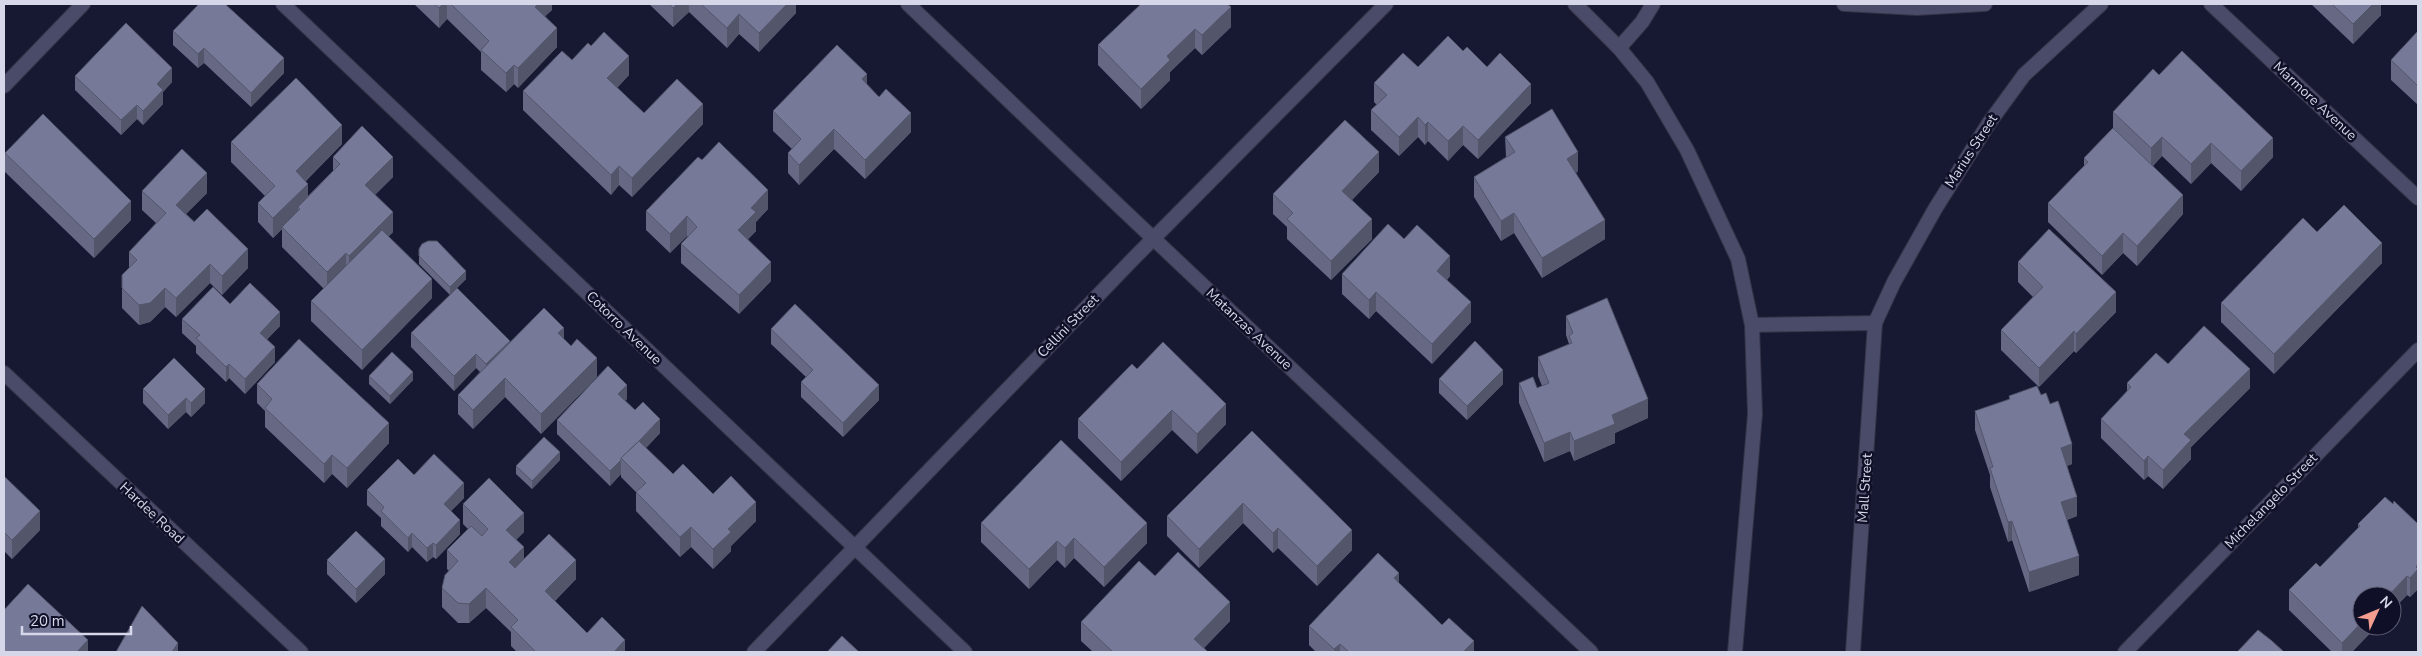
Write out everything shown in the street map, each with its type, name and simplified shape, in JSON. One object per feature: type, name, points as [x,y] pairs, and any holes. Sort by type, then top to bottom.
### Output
[{"type":"street","points":[[4,86],[83,4]]},
{"type":"street","name":"Cotorro Avenue","points":[[283,4],[965,652]]},
{"type":"street","name":"Matanzas Avenue","points":[[908,4],[1153,239],[1591,652]]},
{"type":"street","name":"Cellini Street","points":[[754,652],[1153,239],[1386,4]]},
{"type":"street","points":[[1576,4],[1618,48],[1647,82],[1662,104],[1709,194],[1738,259],[1752,325],[1755,414],[1735,652]]},
{"type":"street","points":[[1618,48],[1642,22],[1653,4]]},
{"type":"street","points":[[1844,4],[1917,8],[1985,4]]},
{"type":"street","name":"Marius Street","points":[[1875,323],[1894,282],[1935,209],[1994,115],[2024,76],[2101,4]]},
{"type":"street","name":"Marmore Avenue","points":[[2211,4],[2418,198]]},
{"type":"street","points":[[1752,325],[1875,323]]},
{"type":"street","name":"Mall Street","points":[[1853,652],[1875,323]]},
{"type":"street","name":"Michelangelo Street","points":[[2125,652],[2418,350]]},
{"type":"street","name":"Hardee Road","points":[[4,373],[301,652]]},
{"type":"building","points":[[199,4],[225,4],[284,58],[251,93],[204,48],[198,54],[173,31]]},
{"type":"building","points":[[434,4],[443,4],[439,8]]},
{"type":"building","points":[[451,4],[538,4],[535,7],[557,28],[518,68],[514,65],[506,73],[481,50],[489,41]]},
{"type":"building","points":[[669,4],[677,4],[673,8]]},
{"type":"building","points":[[701,4],[787,4],[759,33],[739,14],[727,28]]},
{"type":"building","points":[[1141,4],[1227,4],[1231,7],[1202,35],[1195,29],[1167,56],[1170,60],[1141,89],[1098,45]]},
{"type":"building","points":[[2332,4],[2373,4],[2353,24]]},
{"type":"building","points":[[126,23],[172,68],[157,84],[163,90],[143,111],[137,105],[121,120],[75,76]]},
{"type":"building","points":[[2418,31],[2418,86],[2391,60]]},
{"type":"building","points":[[604,32],[629,56],[607,78],[644,113],[677,79],[703,104],[632,178],[619,166],[611,175],[523,91],[562,51],[572,60],[588,43],[591,46]]},
{"type":"building","points":[[1448,36],[1463,51],[1467,47],[1487,67],[1500,53],[1531,84],[1478,140],[1463,126],[1448,141],[1428,122],[1425,125],[1418,117],[1399,137],[1371,110],[1387,95],[1374,83],[1403,53],[1418,67]]},
{"type":"building","points":[[837,45],[867,74],[862,79],[879,97],[886,89],[911,113],[865,160],[834,129],[799,165],[788,153],[801,139],[773,111]]},
{"type":"building","points":[[2182,51],[2273,138],[2241,171],[2211,143],[2191,164],[2162,137],[2151,148],[2113,112],[2153,69],[2159,75]]},
{"type":"building","points":[[296,78],[342,125],[296,171],[308,184],[273,218],[258,203],[275,186],[231,142]]},
{"type":"building","points":[[1552,109],[1578,152],[1567,159],[1605,220],[1542,258],[1514,213],[1501,221],[1474,177],[1515,152],[1505,137]]},
{"type":"building","points":[[43,114],[131,201],[94,239],[5,153]]},
{"type":"building","points":[[1345,120],[1379,152],[1342,191],[1372,219],[1331,261],[1287,219],[1293,213],[1273,194]]},
{"type":"building","points":[[362,126],[393,157],[365,185],[393,212],[349,256],[346,253],[327,272],[282,227],[300,209],[298,207],[340,164],[333,157]]},
{"type":"building","points":[[2113,128],[2183,195],[2137,246],[2123,233],[2102,256],[2048,203],[2088,162],[2084,158]]},
{"type":"building","points":[[719,142],[768,190],[751,208],[756,212],[738,230],[771,262],[739,295],[681,244],[697,227],[687,216],[670,234],[646,211],[698,157],[702,160]]},
{"type":"building","points":[[182,149],[207,173],[176,205],[194,222],[207,209],[248,249],[222,276],[210,264],[176,298],[165,288],[150,303],[139,305],[122,288],[122,275],[137,260],[129,252],[166,213],[142,191]]},
{"type":"building","points":[[2344,205],[2382,243],[2274,354],[2221,303],[2303,218],[2317,232]]},
{"type":"building","points":[[1388,224],[1404,239],[1417,225],[1450,256],[1437,271],[1471,302],[1432,344],[1376,292],[1369,300],[1342,274]]},
{"type":"building","points":[[2049,229],[2116,292],[2076,334],[2074,331],[2039,368],[2001,330],[2043,287],[2018,262]]},
{"type":"building","points":[[382,230],[432,279],[362,350],[311,301]]},
{"type":"building","points":[[428,241],[437,241],[466,271],[450,287],[419,256],[419,249],[422,244]]},
{"type":"building","points":[[250,283],[280,312],[260,333],[275,347],[245,379],[229,364],[226,367],[196,338],[200,335],[182,319],[213,287],[230,304]]},
{"type":"building","points":[[457,288],[510,341],[486,364],[476,354],[454,376],[411,333]]},
{"type":"building","points":[[1607,298],[1648,399],[1612,415],[1615,424],[1574,441],[1570,432],[1544,443],[1519,383],[1533,377],[1537,388],[1549,383],[1538,357],[1572,343],[1569,336],[1573,333],[1566,316]]},
{"type":"building","points":[[795,304],[879,385],[843,423],[801,382],[813,370],[771,329]]},
{"type":"building","points":[[544,308],[564,328],[558,333],[571,346],[577,339],[597,358],[541,414],[505,378],[473,410],[458,395]]},
{"type":"building","points":[[2204,326],[2250,369],[2184,434],[2191,440],[2163,470],[2148,456],[2144,461],[2101,419],[2131,387],[2127,383],[2156,353],[2168,364]]},
{"type":"building","points":[[299,339],[389,423],[347,468],[332,455],[324,464],[265,408],[272,399],[257,384]]},
{"type":"building","points":[[1475,341],[1503,370],[1467,406],[1439,379]]},
{"type":"building","points":[[1163,342],[1226,404],[1197,434],[1172,410],[1121,462],[1078,419],[1132,364],[1137,369]]},
{"type":"building","points":[[392,352],[413,372],[390,396],[369,376]]},
{"type":"building","points":[[174,358],[205,389],[191,403],[186,398],[168,415],[143,389]]},
{"type":"building","points":[[608,366],[627,385],[618,394],[635,410],[643,402],[660,419],[610,471],[557,420]]},
{"type":"building","points":[[2037,386],[2041,395],[2046,393],[2050,404],[2058,401],[2072,444],[2061,448],[2077,497],[2061,502],[2079,556],[2029,572],[2012,521],[2008,522],[1990,468],[1993,467],[1975,411],[2010,399],[2009,396]]},
{"type":"building","points":[[1252,431],[1352,530],[1317,566],[1278,528],[1273,533],[1243,503],[1199,549],[1167,516]]},
{"type":"building","points":[[544,437],[560,452],[532,481],[516,466]]},
{"type":"building","points":[[1061,440],[1147,523],[1104,567],[1074,538],[1065,548],[1057,541],[1029,569],[981,523]]},
{"type":"building","points":[[639,441],[673,474],[683,464],[713,494],[731,476],[756,502],[728,529],[731,532],[713,549],[691,527],[680,537],[636,492],[646,483],[621,458]]},
{"type":"building","points":[[434,454],[464,483],[444,504],[460,520],[436,545],[433,543],[427,548],[412,533],[408,538],[381,511],[384,507],[367,490],[398,459],[414,475]]},
{"type":"building","points":[[4,476],[40,511],[12,540],[4,532]]},
{"type":"building","points":[[489,478],[524,513],[506,530],[524,547],[509,562],[515,568],[549,534],[576,560],[545,591],[587,633],[602,617],[625,640],[614,652],[536,652],[511,627],[518,620],[486,588],[469,604],[458,603],[442,588],[445,575],[458,561],[447,550],[471,526],[482,536],[488,529],[463,504]]},
{"type":"building","points":[[2385,497],[2393,504],[2394,501],[2418,524],[2418,564],[2416,567],[2418,569],[2410,578],[2407,576],[2398,586],[2352,586],[2352,632],[2342,643],[2289,590],[2316,563],[2320,567],[2360,526],[2358,524]]},
{"type":"building","points":[[356,531],[385,559],[356,589],[327,560]]},
{"type":"building","points":[[1178,552],[1230,602],[1194,639],[1208,652],[1113,652],[1081,622],[1139,561],[1155,576]]},
{"type":"building","points":[[1378,553],[1399,573],[1394,578],[1442,625],[1449,618],[1474,641],[1463,652],[1349,652],[1340,644],[1334,649],[1309,626]]},
{"type":"building","points":[[28,584],[88,640],[77,652],[4,652],[4,610]]},
{"type":"building","points":[[142,606],[178,643],[172,652],[116,652]]},
{"type":"building","points":[[2258,630],[2272,641],[2284,652],[2237,652]]},
{"type":"building","points":[[842,636],[859,652],[827,652]]}]
